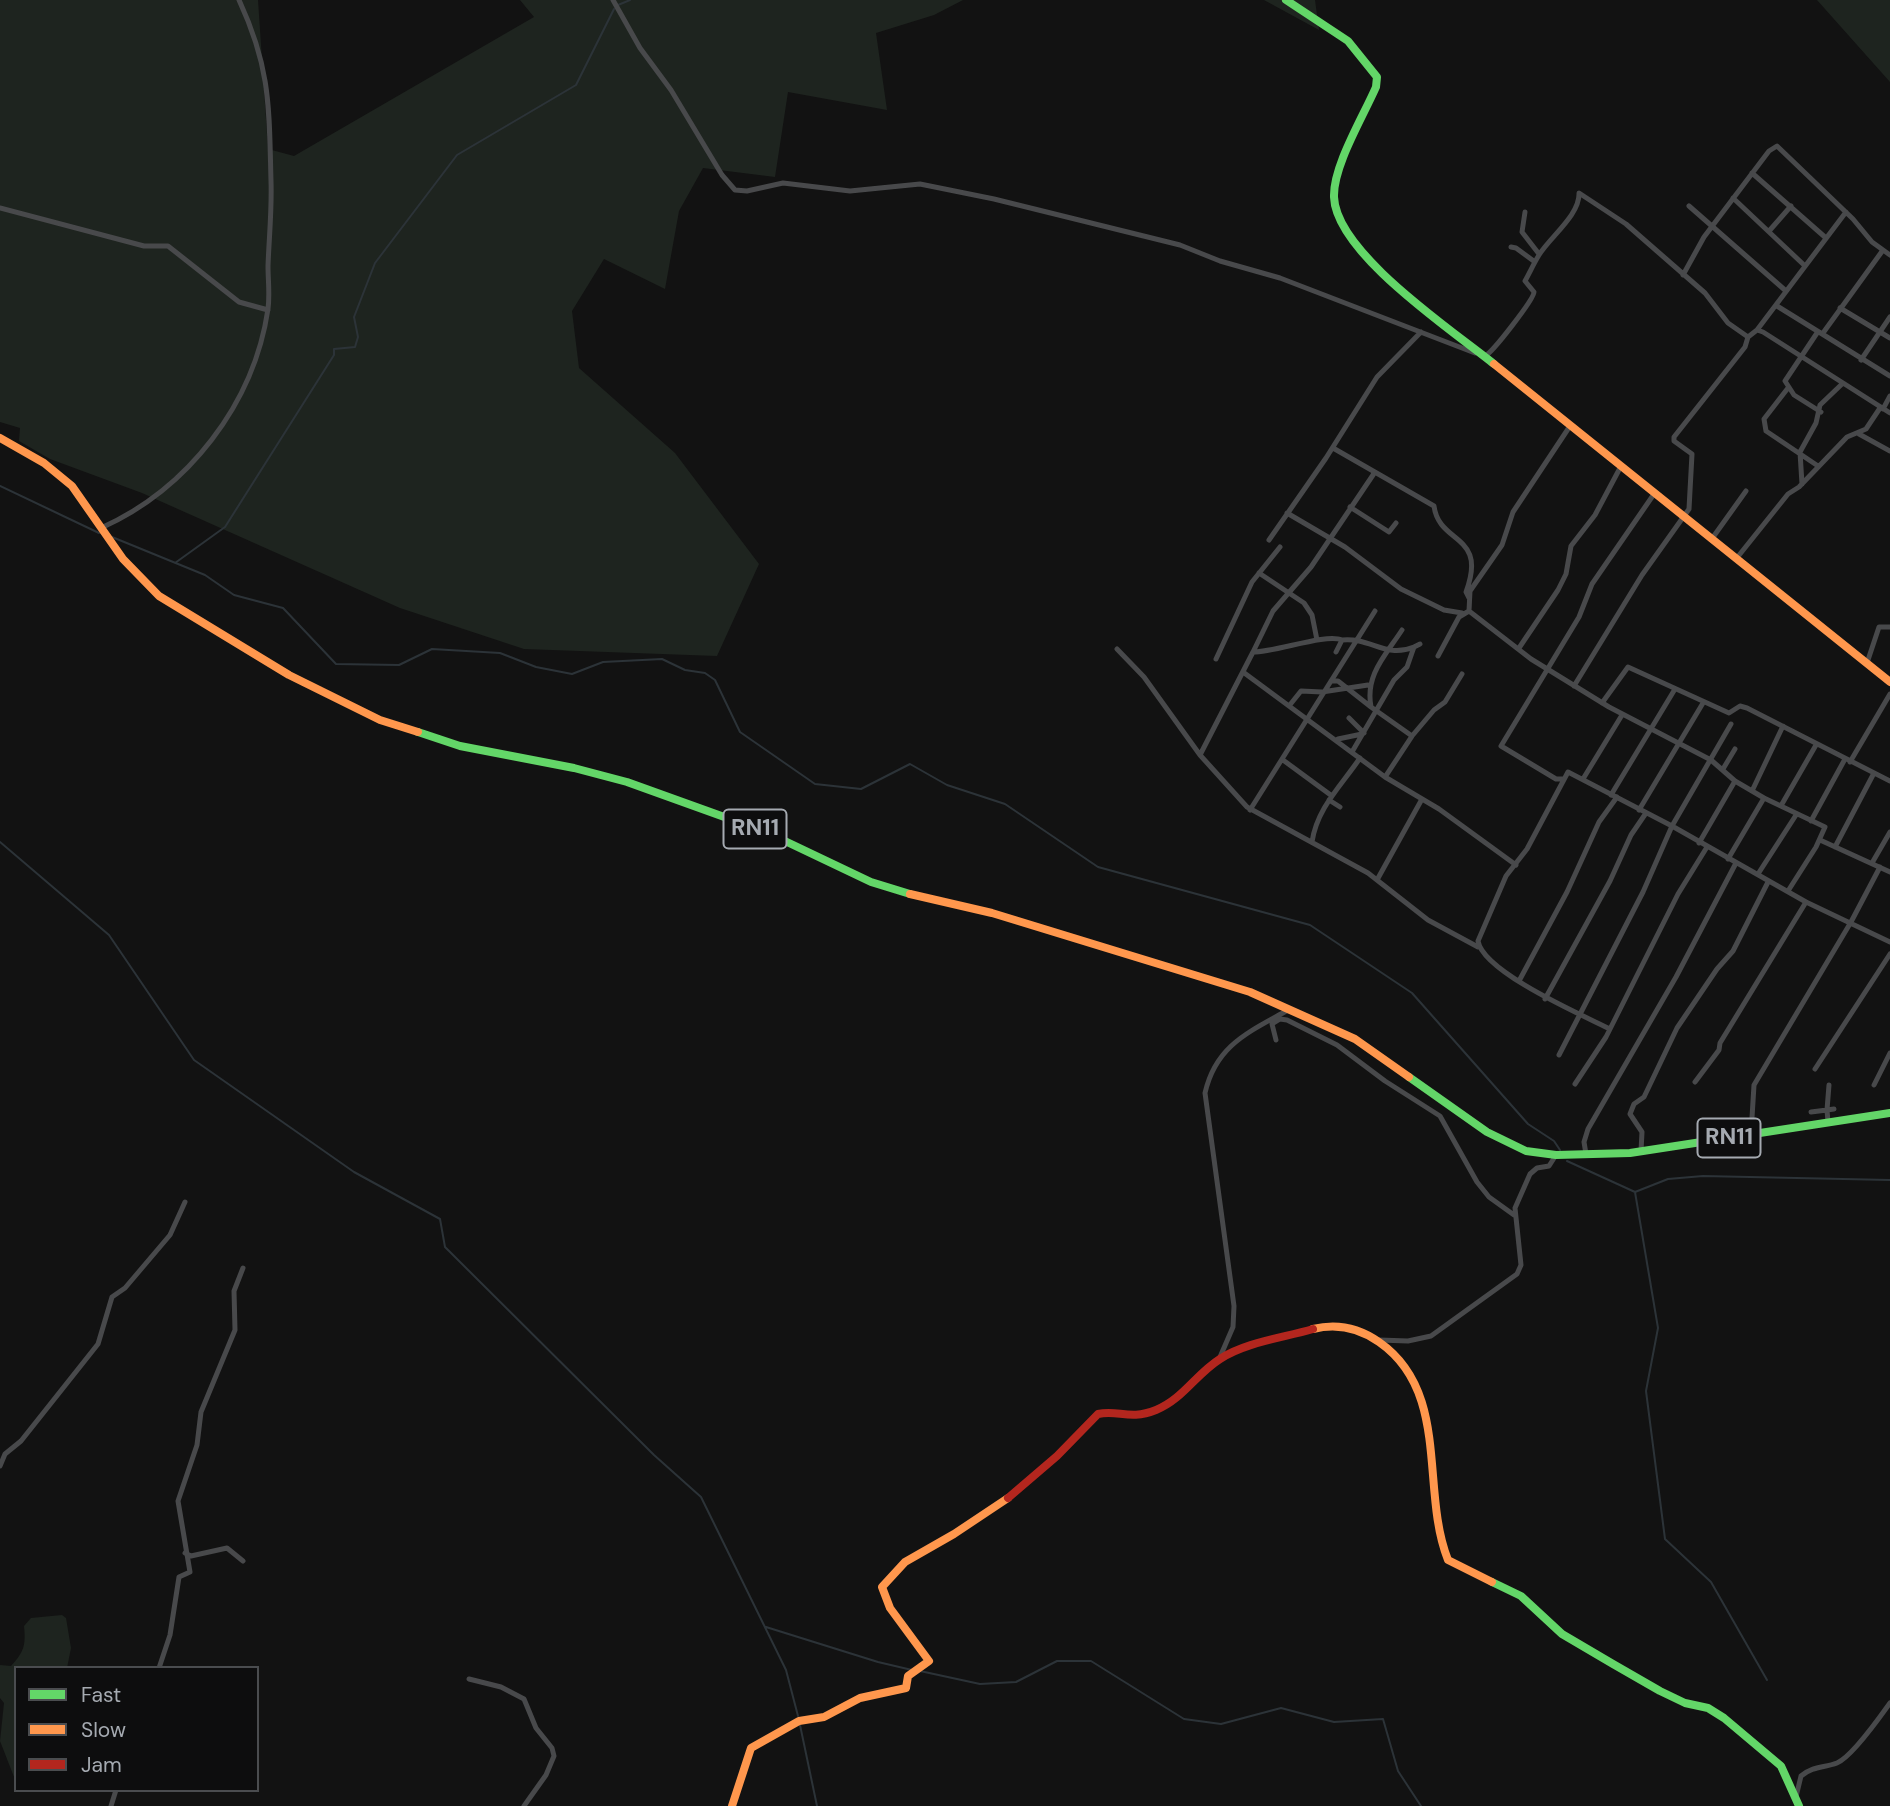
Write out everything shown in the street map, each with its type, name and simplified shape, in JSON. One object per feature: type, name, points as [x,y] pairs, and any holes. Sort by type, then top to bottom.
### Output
[{"type":"main road","points":[[1286,0],[1348,41],[1377,77],[1368,108],[1340,166],[1333,194],[1336,220],[1371,264],[1620,468],[1890,682]]},
{"type":"main road","name":"RN11","points":[[0,438],[44,463],[72,486],[131,570],[159,596],[289,675],[380,720],[460,746],[516,759],[574,768],[627,782],[766,832],[871,882],[924,898],[992,913],[1210,978],[1291,1008],[1375,1051],[1500,1140],[1526,1151],[1556,1155],[1642,1151],[1890,1113]]},
{"type":"main road","points":[[732,1806],[751,1748],[799,1721],[817,1720],[860,1698],[906,1688],[908,1676],[929,1661],[886,1601],[883,1587],[887,1577],[1005,1499],[1043,1468],[1098,1414],[1138,1416],[1168,1406],[1188,1391],[1218,1360],[1239,1350],[1326,1326],[1350,1328],[1379,1340],[1406,1370],[1423,1405],[1436,1461],[1440,1540],[1448,1560],[1521,1596],[1562,1634],[1613,1664],[1668,1695],[1708,1708],[1724,1718],[1781,1766],[1798,1803]]},
{"type":"street","points":[[101,528],[149,501],[181,475],[204,449],[244,388],[261,344],[268,310],[271,200],[269,90],[258,41],[239,0]]},
{"type":"street","points":[[613,0],[640,48],[670,90],[722,175],[735,190],[742,192],[783,183],[850,191],[919,184],[994,198],[1180,245],[1220,261],[1289,281],[1486,357],[1506,337],[1514,319],[1534,298],[1534,292],[1525,282],[1539,254],[1567,219],[1579,193],[1618,217],[1705,293],[1728,323],[1748,337]]},
{"type":"street","points":[[1683,275],[1712,226],[1769,151],[1777,146],[1890,255]]},
{"type":"street","points":[[1752,173],[1826,238]]},
{"type":"street","points":[[1733,198],[1770,230],[1804,265]]},
{"type":"street","points":[[1689,206],[1786,291]]},
{"type":"street","points":[[1770,230],[1791,206]]},
{"type":"street","points":[[0,208],[144,246],[169,246],[239,302],[268,310]]},
{"type":"street","points":[[1525,212],[1522,232],[1539,254]]},
{"type":"street","points":[[1574,685],[1642,575],[1689,509],[1692,454],[1674,441],[1674,437],[1745,347],[1748,337],[1777,306],[1804,265],[1846,212]]},
{"type":"street","points":[[1511,247],[1535,262]]},
{"type":"street","points":[[1821,412],[1788,388],[1785,376],[1883,250]]},
{"type":"street","points":[[1777,306],[1890,376]]},
{"type":"street","points":[[1840,307],[1890,338]]},
{"type":"street","points":[[1861,360],[1890,317]]},
{"type":"street","points":[[1757,330],[1890,413]]},
{"type":"street","points":[[1269,540],[1333,448],[1377,377],[1421,332]]},
{"type":"street","points":[[1802,484],[1800,452],[1821,412],[1820,405],[1842,384]]},
{"type":"street","points":[[1788,388],[1764,419],[1766,431],[1773,439],[1800,452],[1818,466]]},
{"type":"street","points":[[1736,559],[1788,494],[1802,484],[1847,438],[1866,429],[1890,396]]},
{"type":"street","points":[[1438,656],[1465,612],[1477,579],[1502,545],[1513,512],[1570,426]]},
{"type":"street","points":[[1859,433],[1890,451]]},
{"type":"street","points":[[1333,448],[1434,506],[1438,520],[1464,545],[1474,571],[1466,592],[1469,598]]},
{"type":"street","points":[[1519,648],[1558,590],[1566,575],[1571,546],[1595,515],[1620,468]]},
{"type":"street","points":[[1200,755],[1273,611],[1311,567],[1375,472]]},
{"type":"street","points":[[1711,540],[1745,491]]},
{"type":"street","points":[[1564,779],[1547,775],[1501,746],[1579,617],[1598,573],[1654,495]]},
{"type":"street","points":[[1350,507],[1389,532],[1396,523]]},
{"type":"street","points":[[1287,513],[1329,538],[1401,589],[1444,610],[1465,612],[1546,668],[1622,715],[1711,760],[1735,781],[1764,798],[1782,804],[1796,815],[1825,827],[1820,840],[1788,891]]},
{"type":"street","points":[[1216,659],[1259,573],[1280,547]]},
{"type":"street","points":[[1259,573],[1304,603],[1312,615],[1317,640]]},
{"type":"street","points":[[1250,810],[1283,760],[1322,692],[1376,611]]},
{"type":"street","points":[[1866,664],[1879,627],[1890,627]]},
{"type":"street","points":[[1373,709],[1368,685],[1374,668],[1402,631]]},
{"type":"street","points":[[1253,652],[1274,652],[1317,640],[1356,639],[1388,652],[1417,646],[1407,667],[1373,709],[1364,733],[1352,752]]},
{"type":"street","points":[[1336,652],[1342,640]]},
{"type":"street","points":[[1117,649],[1144,677],[1200,755],[1250,810],[1377,880],[1428,920],[1478,947],[1485,956],[1545,999],[1610,1029]]},
{"type":"street","points":[[1602,703],[1628,667],[1729,713],[1740,706],[1747,708],[1890,781]]},
{"type":"street","points":[[1243,672],[1338,739],[1385,777],[1422,799],[1516,865]]},
{"type":"street","points":[[1385,777],[1412,736],[1434,710],[1446,702],[1462,674]]},
{"type":"street","points":[[1330,681],[1338,681],[1412,736]]},
{"type":"street","points":[[1289,706],[1301,691],[1349,690],[1368,685]]},
{"type":"street","points":[[1519,981],[1567,892],[1600,822],[1675,690]]},
{"type":"street","points":[[1811,821],[1890,694]]},
{"type":"street","points":[[1545,999],[1642,812],[1703,703]]},
{"type":"street","points":[[1583,779],[1622,715]]},
{"type":"street","points":[[1349,718],[1364,733]]},
{"type":"street","points":[[1559,1055],[1643,892],[1672,826],[1731,724]]},
{"type":"street","points":[[1752,791],[1783,726]]},
{"type":"street","points":[[1338,739],[1364,733]]},
{"type":"street","points":[[1782,804],[1816,744]]},
{"type":"street","points":[[1723,769],[1735,748]]},
{"type":"street","points":[[1312,842],[1313,828],[1330,798],[1360,758]]},
{"type":"street","points":[[1283,760],[1340,807]]},
{"type":"street","points":[[1478,947],[1480,933],[1498,892],[1516,865],[1567,772],[1672,826],[1768,882],[1890,942]]},
{"type":"street","points":[[1835,846],[1874,773]]},
{"type":"street","points":[[1699,843],[1735,781]]},
{"type":"street","points":[[1728,859],[1764,798]]},
{"type":"street","points":[[1377,880],[1422,799]]},
{"type":"street","points":[[1758,874],[1796,815]]},
{"type":"street","points":[[1872,863],[1890,832]]},
{"type":"street","points":[[1820,840],[1890,872]]},
{"type":"street","points":[[1575,1084],[1610,1029],[1678,894],[1707,848]]},
{"type":"street","points":[[1586,1154],[1584,1142],[1588,1129],[1676,977],[1736,863]]},
{"type":"street","points":[[1751,1135],[1754,1085],[1851,922],[1880,867]]},
{"type":"street","points":[[1642,1151],[1642,1132],[1630,1114],[1634,1104],[1644,1097],[1677,1028],[1717,969],[1733,951],[1768,882]]},
{"type":"street","points":[[1695,1082],[1720,1050],[1720,1043],[1806,902]]},
{"type":"street","points":[[1815,1069],[1890,954]]},
{"type":"street","points":[[1218,1360],[1233,1327],[1234,1306],[1205,1093],[1213,1066],[1237,1040],[1291,1008]]},
{"type":"street","points":[[1276,1040],[1272,1024],[1280,1019],[1287,1020],[1337,1045],[1385,1081],[1440,1116],[1477,1182],[1489,1197],[1514,1215]]},
{"type":"street","points":[[1874,1085],[1890,1053]]},
{"type":"street","points":[[1829,1085],[1829,1124]]},
{"type":"street","points":[[1811,1112],[1831,1110]]},
{"type":"street","points":[[1379,1340],[1408,1341],[1432,1336],[1508,1282],[1521,1265],[1514,1215],[1530,1174],[1537,1168],[1549,1166],[1556,1155]]},
{"type":"street","points":[[0,1466],[5,1454],[21,1441],[93,1350],[102,1335],[113,1297],[125,1288],[170,1235],[185,1202]]},
{"type":"street","points":[[160,1666],[168,1642],[179,1577],[190,1572],[178,1501],[197,1444],[201,1412],[235,1330],[234,1291],[243,1268]]},
{"type":"street","points":[[185,1553],[191,1556],[227,1548],[243,1561]]},
{"type":"street","points":[[468,1679],[501,1687],[524,1699],[536,1728],[552,1748],[553,1762],[524,1806]]},
{"type":"street","points":[[1798,1803],[1801,1776],[1815,1767],[1839,1762],[1870,1731],[1890,1703]]},
{"type":"shaded area","points":[[0,0],[258,0],[268,149],[294,156],[534,17],[520,0],[963,0],[934,15],[876,33],[887,110],[788,92],[775,177],[703,168],[679,211],[665,289],[604,259],[572,311],[579,368],[675,453],[759,564],[717,656],[524,649],[400,608],[142,493],[50,459],[19,441],[20,428],[0,422]]},
{"type":"shaded area","points":[[1264,0],[1315,0],[1319,30]]},
{"type":"shaded area","points":[[1817,0],[1890,0],[1890,82]]},
{"type":"shaded area","points":[[62,1615],[66,1618],[71,1648],[67,1666],[14,1666],[14,1777],[0,1741],[4,1703],[0,1698],[0,1665],[11,1666],[19,1657],[24,1643],[24,1626],[31,1618]]},
{"type":"waterway","points":[[618,5],[630,0]]},
{"type":"waterway","points":[[175,563],[225,527],[334,355],[334,349],[355,347],[358,337],[354,317],[375,263],[457,155],[576,85],[614,9]]},
{"type":"waterway","points":[[0,486],[99,533]]},
{"type":"waterway","points":[[112,537],[205,575],[234,595],[283,608],[336,664],[399,665],[432,649],[500,653],[536,667],[572,674],[603,662],[662,659],[685,670],[705,673],[715,680],[740,732],[815,784],[861,789],[910,764],[947,785],[1005,804],[1098,867],[1310,925],[1412,993],[1528,1124],[1554,1141],[1560,1150]]},
{"type":"waterway","points":[[0,842],[109,935],[194,1060],[354,1172],[440,1219],[445,1247],[654,1455],[701,1497],[786,1670],[798,1716]]},
{"type":"waterway","points":[[1567,1161],[1635,1192],[1658,1328],[1646,1391],[1665,1539],[1711,1582],[1767,1680]]},
{"type":"waterway","points":[[1635,1192],[1668,1179],[1703,1176],[1890,1180]]},
{"type":"waterway","points":[[766,1627],[912,1670]]},
{"type":"waterway","points":[[920,1671],[980,1684],[1016,1682],[1057,1661],[1091,1661],[1184,1719],[1221,1724],[1281,1708],[1334,1722],[1383,1719],[1398,1771],[1421,1806]]},
{"type":"waterway","points":[[800,1725],[817,1806]]},
{"type":"traffic: fast","points":[[1286,0],[1348,41],[1377,77],[1376,87],[1338,171],[1334,197],[1340,219],[1354,242],[1399,289],[1494,364]]},
{"type":"traffic: fast","points":[[418,732],[460,746],[574,768],[627,782],[766,832],[871,882],[910,894]]},
{"type":"traffic: fast","points":[[1409,1077],[1487,1132],[1526,1151],[1556,1155],[1630,1153],[1890,1113]]},
{"type":"traffic: fast","points":[[1492,1582],[1521,1596],[1562,1634],[1613,1664],[1660,1691],[1685,1703],[1708,1708],[1724,1718],[1781,1766],[1799,1806]]},
{"type":"traffic: slow","points":[[1494,364],[1890,682]]},
{"type":"traffic: slow","points":[[0,438],[44,463],[72,486],[123,559],[159,596],[289,675],[380,720],[418,732]]},
{"type":"traffic: slow","points":[[910,894],[992,913],[1250,992],[1355,1039],[1409,1077]]},
{"type":"traffic: slow","points":[[1313,1329],[1339,1327],[1364,1333],[1379,1342],[1401,1363],[1416,1387],[1425,1414],[1440,1533],[1448,1560],[1492,1582]]},
{"type":"traffic: slow","points":[[732,1806],[751,1748],[799,1721],[824,1717],[860,1698],[906,1688],[908,1676],[929,1661],[890,1608],[882,1587],[905,1562],[1008,1498]]},
{"type":"traffic: jam","points":[[1008,1498],[1057,1456],[1098,1414],[1138,1415],[1156,1410],[1174,1400],[1211,1365],[1230,1353],[1253,1344],[1313,1329]]}]
